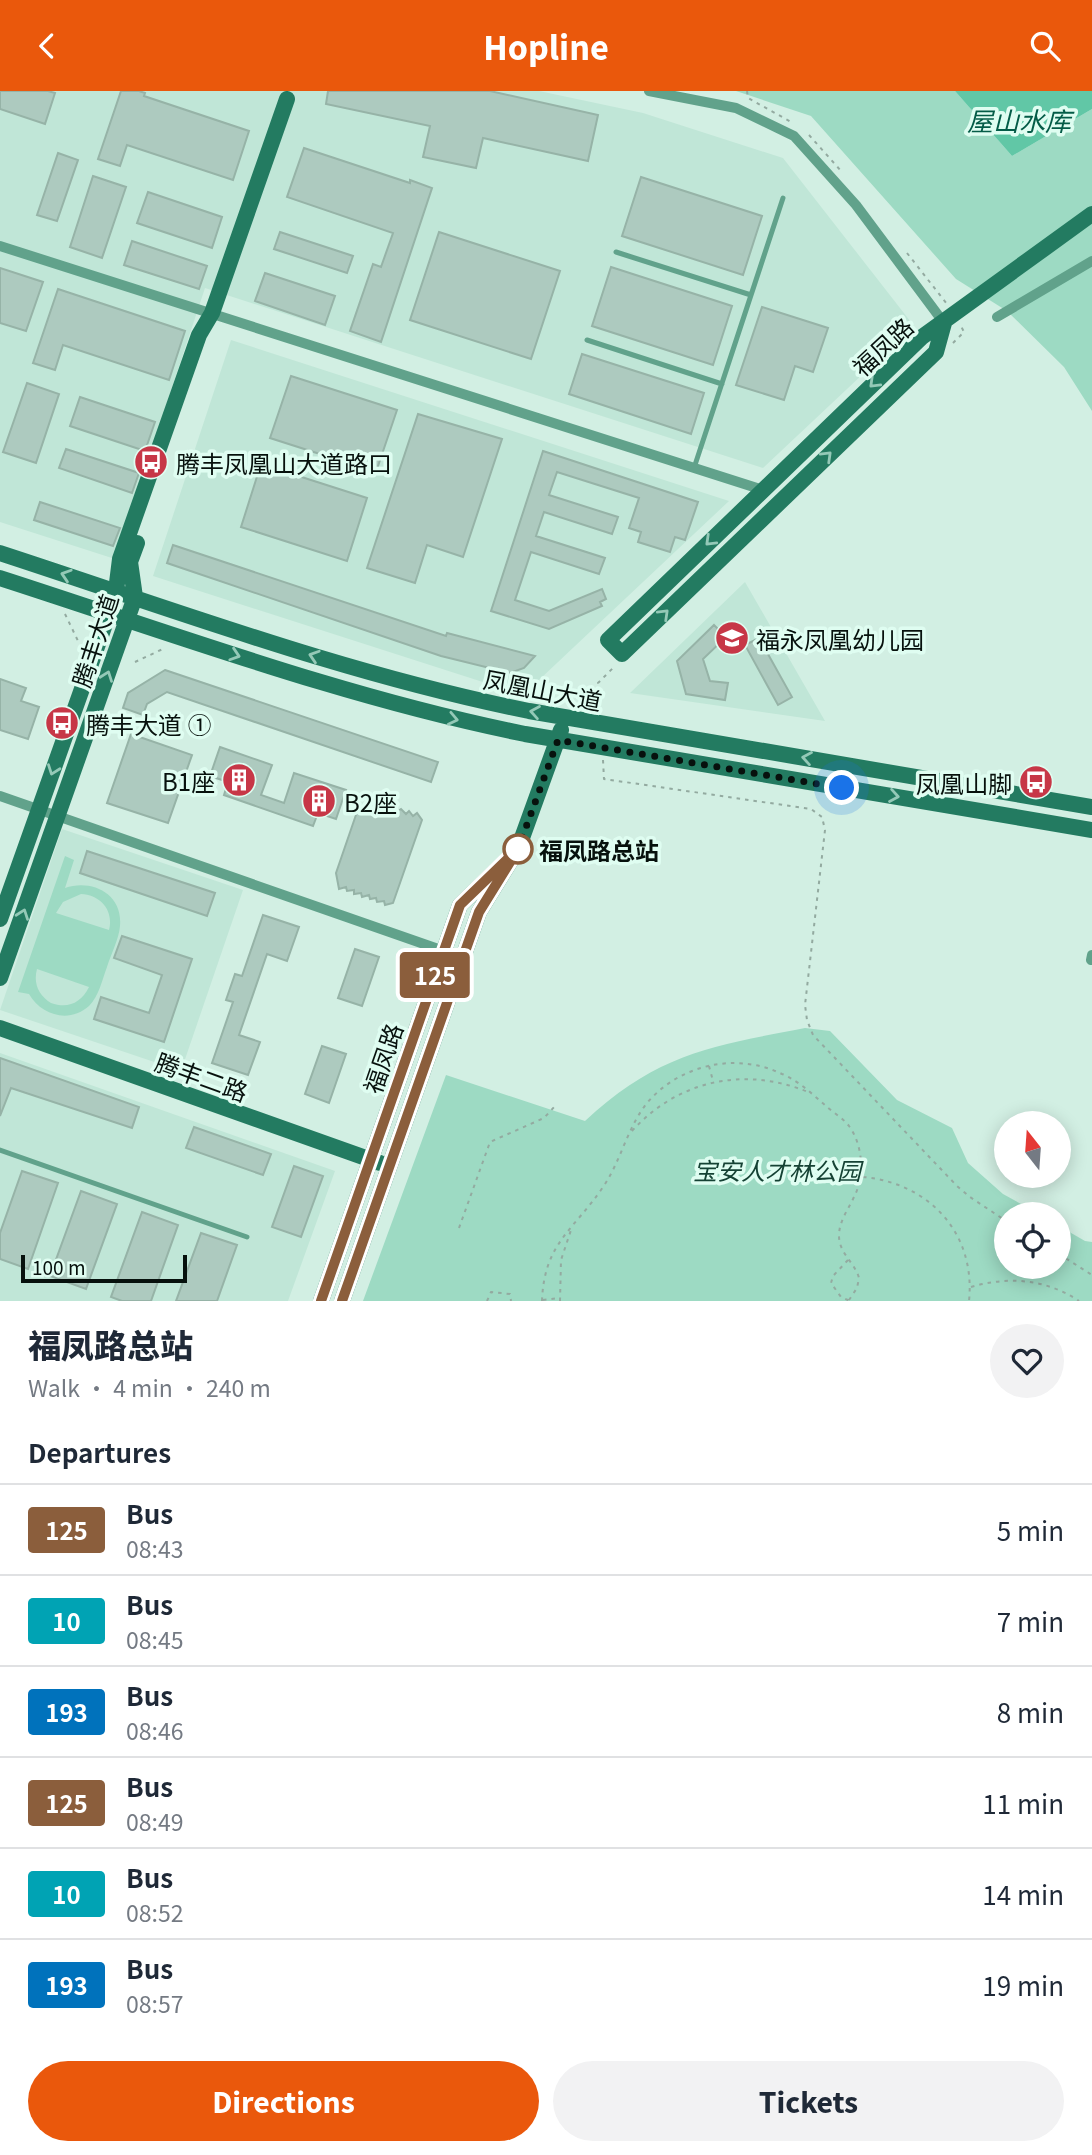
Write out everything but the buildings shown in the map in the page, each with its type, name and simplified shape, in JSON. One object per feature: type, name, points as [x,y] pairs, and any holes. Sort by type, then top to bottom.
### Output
[{"type":"main road","name":"腾丰大道","points":[[0,978],[128,619],[135,597],[131,562],[208,339],[212,313],[286,99]]},
{"type":"main road","points":[[944,323],[1092,214]]},
{"type":"main road","name":"腾丰大道","points":[[0,919],[109,613],[116,591],[120,559],[199,335],[212,313]]},
{"type":"main road","name":"福凤路","points":[[944,323],[936,352],[622,654],[608,640],[922,337],[944,323]]},
{"type":"main road","name":"凤凰山大道","points":[[0,553],[370,674],[444,693],[566,717],[1092,807]]},
{"type":"main road","name":"凤凰山大道","points":[[0,577],[352,693],[449,718],[558,740],[1092,830]]},
{"type":"main road","name":"福凤路","points":[[342,1301],[479,912],[518,849],[566,717]]},
{"type":"main road","name":"福凤路","points":[[321,1301],[460,905],[518,849]]},
{"type":"main road","name":"腾丰二路","points":[[0,1028],[389,1166]]},
{"type":"street","points":[[649,91],[737,108],[794,136],[856,205],[944,323]]},
{"type":"street","points":[[0,246],[764,490]]},
{"type":"street","points":[[997,317],[1092,261]]},
{"type":"street","points":[[0,796],[444,951]]},
{"type":"lane","points":[[694,468],[783,198]]},
{"type":"lane","points":[[616,252],[751,295]]},
{"type":"lane","points":[[587,340],[722,384]]},
{"type":"lane","points":[[0,1150],[247,1237]]},
{"type":"path","points":[[65,614],[79,643]]},
{"type":"path","points":[[135,662],[165,647]]},
{"type":"path","points":[[604,779],[817,812],[825,830],[804,1005],[809,1028],[957,1186],[994,1213]]},
{"type":"path","points":[[573,1224],[561,1260],[560,1299],[542,1301],[547,1267],[553,1251],[573,1224],[586,1211],[606,1182],[642,1110],[660,1090],[675,1079],[709,1065],[737,1063],[764,1067],[790,1078],[849,1126],[857,1141],[861,1159],[856,1193],[841,1222],[839,1237],[843,1252],[849,1260],[859,1278],[857,1288],[849,1301],[841,1297],[831,1283],[833,1276],[849,1260]]},
{"type":"path","points":[[709,1065],[713,1081]]},
{"type":"path","points":[[629,1134],[642,1119],[667,1101],[713,1081],[754,1078],[774,1081],[812,1094]]},
{"type":"path","points":[[459,1228],[490,1142],[544,1118],[555,1106]]},
{"type":"path","points":[[860,1176],[879,1178],[906,1187],[931,1202],[944,1216],[964,1249],[970,1287],[969,1301]]},
{"type":"path","points":[[1071,1262],[1092,1275]]},
{"type":"path","points":[[970,1287],[987,1282],[1021,1280],[1055,1288],[1079,1301]]},
{"type":"path","points":[[487,1301],[491,1292],[510,1294],[511,1301]]},
{"type":"shaded area","points":[[0,91],[539,91],[643,113],[783,158],[914,326],[763,468],[205,288],[115,559],[0,522]]},
{"type":"shaded area","points":[[231,340],[729,501],[523,695],[153,576]]},
{"type":"shaded area","name":"福永凤凰幼儿园","points":[[745,582],[825,721],[630,693]]},
{"type":"shaded area","points":[[62,829],[243,890],[181,1071],[0,1010]]},
{"type":"shaded area","points":[[0,1053],[335,1171],[288,1301],[0,1301]]},
{"type":"green space","points":[[736,91],[955,91],[1012,156],[1092,109],[1092,411],[1064,367],[1007,311],[956,279],[811,116]]},
{"type":"green space","points":[[65,856],[74,860],[65,888],[95,887],[111,897],[116,905],[120,915],[117,941],[98,993],[81,1012],[56,1015],[41,1007],[29,994],[18,992]],"holes":[[[81,894],[95,897],[104,905],[110,916],[109,930],[56,913],[63,902]],[[37,969],[89,987],[78,1001],[68,1005],[51,1003],[38,989]]]},
{"type":"green space","name":"宝安人才林公园","points":[[805,1028],[830,1031],[897,1100],[952,1128],[968,1163],[994,1188],[1017,1202],[994,1202],[994,1279],[1071,1279],[1071,1233],[1092,1242],[1092,1301],[363,1301],[446,1075],[585,1121],[637,1080],[662,1066],[714,1047]]},
{"type":"water","name":"屋山水库","points":[[955,91],[1092,91],[1092,109],[1012,156]]},
{"type":"bus line","name":"125","points":[[321,1301],[460,905],[518,849],[479,912],[342,1301]]},
{"type":"place","name":"腾丰凤凰山大道路口","points":[[151,462]]},
{"type":"place","name":"福永凤凰幼儿园","points":[[732,638]]},
{"type":"place","name":"腾丰大道 ①","points":[[62,723]]},
{"type":"place","name":"B1座","points":[[239,780]]},
{"type":"place","name":"凤凰山脚","points":[[1036,782]]},
{"type":"place","name":"B2座","points":[[319,801]]},
{"type":"place","name":"福凤路总站","points":[[518,849]]},
{"type":"route","points":[[518,849],[558,740],[842,788]]}]
